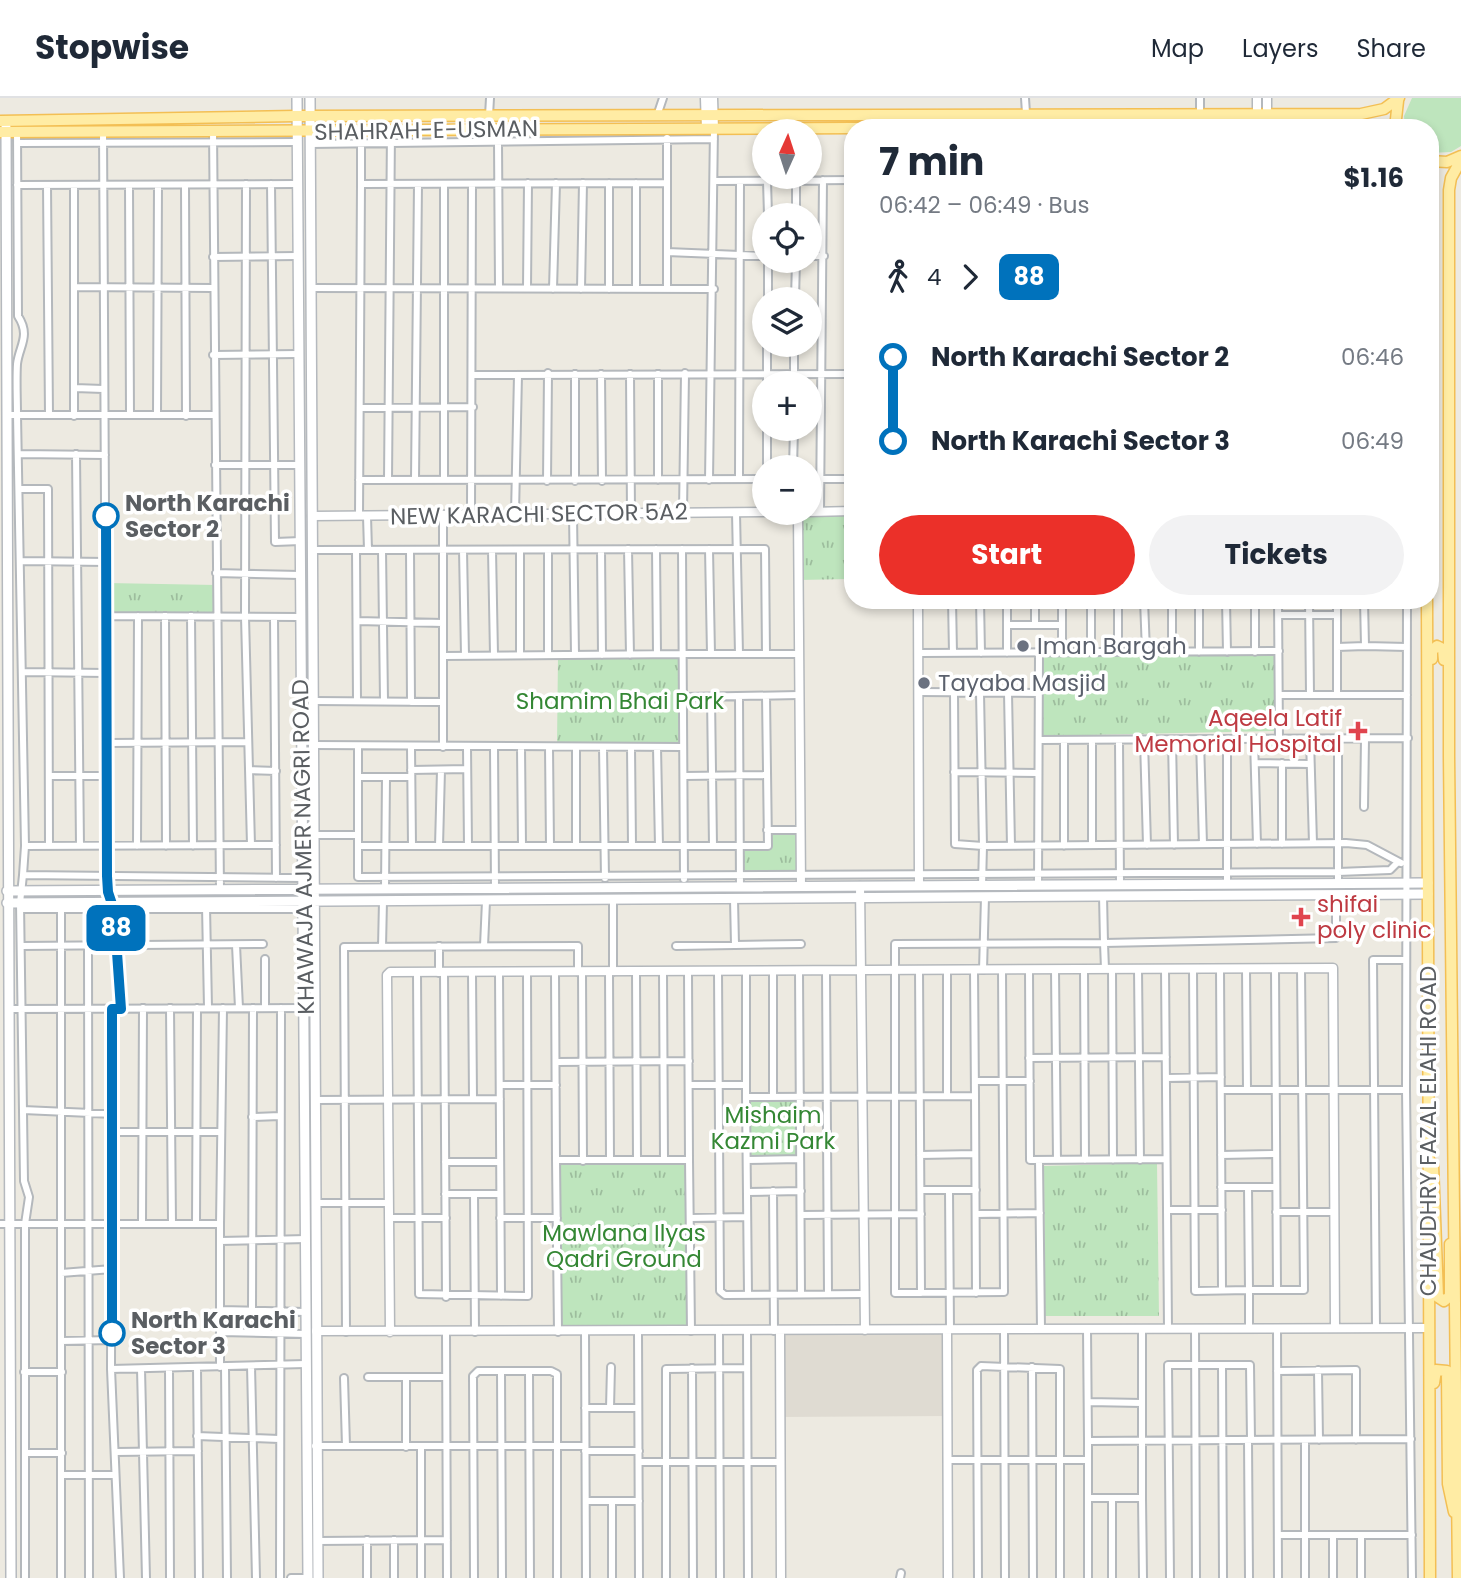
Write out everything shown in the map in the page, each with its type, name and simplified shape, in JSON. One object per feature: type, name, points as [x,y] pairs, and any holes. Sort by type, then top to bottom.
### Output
[{"type":"main road","name":"KHAWAJA AJMER NAGRI ROAD","points":[[297,98],[296,238],[306,1239],[311,1265],[308,1578]]},
{"type":"main road","name":"KHAWAJA AJMER NAGRI ROAD","points":[[310,98],[316,1203],[306,1312],[311,1333],[306,1364],[311,1386],[315,1446],[318,1578]]},
{"type":"main road","name":"SHAHRAH-E-USMAN","points":[[7,120],[296,116],[1372,113],[1394,104],[1399,98]]},
{"type":"main road","points":[[1394,119],[1399,98]]},
{"type":"main road","points":[[7,120],[10,135],[2,353],[6,415],[3,630],[9,1009],[5,1224],[12,1578]]},
{"type":"main road","name":"SHAHRAH-E-USMAN","points":[[10,135],[103,131],[213,137],[296,136],[309,131],[391,130],[667,134],[844,128]]},
{"type":"main road","points":[[1439,162],[1461,158]]},
{"type":"main road","name":"CHAUDHRY FAZAL ELAHI ROAD","points":[[1458,1578],[1456,883],[1449,756],[1448,190],[1461,158]]},
{"type":"main road","points":[[296,238],[311,237]]},
{"type":"main road","points":[[299,415],[312,415]]},
{"type":"main road","points":[[300,590],[314,590]]},
{"type":"main road","name":"CHAUDHRY FAZAL ELAHI ROAD","points":[[1427,609],[1430,1578]]},
{"type":"main road","points":[[1427,754],[1433,730],[1432,651],[1439,646],[1444,653],[1445,731],[1449,756]]},
{"type":"main road","points":[[7,891],[314,890],[605,882],[684,888],[740,888],[801,881],[860,886],[919,880],[982,886],[1428,883]]},
{"type":"main road","points":[[7,903],[20,906],[113,907],[303,906],[314,903],[383,901],[1428,894]]},
{"type":"main road","points":[[1428,1136],[1436,1180],[1438,1297],[1444,1301],[1450,1296],[1450,1175],[1455,1146]]},
{"type":"main road","points":[[1430,1502],[1434,1467],[1434,1375],[1443,1368],[1448,1375],[1447,1484],[1458,1531]]},
{"type":"street","points":[[489,116],[491,98]]},
{"type":"street","points":[[657,116],[663,98]]},
{"type":"street","points":[[705,98],[715,181],[709,480]]},
{"type":"street","points":[[709,115],[713,98]]},
{"type":"street","points":[[1025,98],[1026,113]]},
{"type":"street","points":[[1200,98],[1200,113]]},
{"type":"street","points":[[1257,98],[1262,112]]},
{"type":"street","points":[[1258,119],[1267,98]]},
{"type":"street","points":[[388,480],[391,130]]},
{"type":"street","points":[[103,131],[107,876],[113,907],[121,1009]]},
{"type":"street","points":[[310,144],[498,142],[667,134],[667,289]]},
{"type":"street","points":[[25,1578],[25,1224],[29,1197],[24,1181],[20,906],[25,846],[17,415],[18,359],[23,349],[23,323],[18,316],[17,185],[10,135],[103,143],[213,137],[220,890]]},
{"type":"street","points":[[498,142],[499,288]]},
{"type":"street","points":[[361,144],[359,480],[368,550]]},
{"type":"street","points":[[844,180],[823,180],[822,374],[844,374]]},
{"type":"street","points":[[715,181],[752,181]]},
{"type":"street","points":[[739,480],[740,181]]},
{"type":"street","points":[[527,288],[528,183]]},
{"type":"street","points":[[553,289],[556,183]]},
{"type":"street","points":[[582,289],[583,183]]},
{"type":"street","points":[[609,183],[609,289]]},
{"type":"street","points":[[636,183],[636,289]]},
{"type":"street","points":[[361,184],[666,183]]},
{"type":"street","points":[[246,184],[245,617],[251,845]]},
{"type":"street","points":[[271,184],[275,542],[301,541]]},
{"type":"street","points":[[17,185],[296,184]]},
{"type":"street","points":[[415,480],[418,184]]},
{"type":"street","points":[[444,184],[444,480]]},
{"type":"street","points":[[471,515],[472,184]]},
{"type":"street","points":[[47,185],[49,415]]},
{"type":"street","points":[[157,415],[158,185]]},
{"type":"street","points":[[185,185],[186,416]]},
{"type":"street","points":[[74,186],[74,416]]},
{"type":"street","points":[[129,186],[130,415]]},
{"type":"street","points":[[667,252],[752,256]]},
{"type":"street","points":[[213,257],[297,256]]},
{"type":"street","points":[[75,287],[213,288]]},
{"type":"street","points":[[312,288],[714,289]]},
{"type":"street","points":[[213,355],[298,354]]},
{"type":"street","points":[[547,481],[548,373]]},
{"type":"street","points":[[683,512],[685,373]]},
{"type":"street","points":[[473,375],[752,373]]},
{"type":"street","points":[[575,374],[575,481]]},
{"type":"street","points":[[601,374],[602,481]]},
{"type":"street","points":[[629,374],[631,513]]},
{"type":"street","points":[[657,480],[658,374]]},
{"type":"street","points":[[514,514],[518,376]]},
{"type":"street","points":[[75,388],[103,389]]},
{"type":"street","points":[[360,408],[473,407]]},
{"type":"street","points":[[6,415],[215,415]]},
{"type":"street","points":[[19,454],[105,454]]},
{"type":"street","points":[[76,454],[80,846]]},
{"type":"street","points":[[215,465],[300,465]]},
{"type":"street","points":[[822,479],[844,479]]},
{"type":"street","points":[[359,480],[752,480]]},
{"type":"street","points":[[19,489],[47,489],[49,846]]},
{"type":"street","points":[[822,512],[844,511]]},
{"type":"street","name":"NEW KARACHI SECTOR 5A2","points":[[312,516],[752,512]]},
{"type":"street","points":[[736,513],[739,654]]},
{"type":"street","points":[[573,514],[575,655]]},
{"type":"street","points":[[443,515],[443,747]]},
{"type":"street","points":[[797,525],[801,881]]},
{"type":"street","points":[[628,549],[630,655]]},
{"type":"street","points":[[656,549],[657,654]]},
{"type":"street","points":[[682,549],[684,888]]},
{"type":"street","points":[[709,549],[711,654]]},
{"type":"street","points":[[313,550],[765,549],[766,654]]},
{"type":"street","points":[[356,550],[357,701]]},
{"type":"street","points":[[382,550],[383,701]]},
{"type":"street","points":[[410,550],[411,702]]},
{"type":"street","points":[[463,550],[465,656]]},
{"type":"street","points":[[492,550],[494,655]]},
{"type":"street","points":[[520,550],[520,655]]},
{"type":"street","points":[[548,550],[548,655]]},
{"type":"street","points":[[601,550],[602,655]]},
{"type":"street","points":[[20,561],[107,562]]},
{"type":"street","points":[[216,573],[300,575]]},
{"type":"street","points":[[918,609],[919,880]]},
{"type":"street","points":[[952,609],[953,653]]},
{"type":"street","points":[[980,609],[981,653]]},
{"type":"street","points":[[1007,609],[1007,653]]},
{"type":"street","points":[[1035,609],[1035,624]]},
{"type":"street","points":[[1062,609],[1062,653]]},
{"type":"street","points":[[1091,609],[1091,653]]},
{"type":"street","points":[[1118,609],[1118,652]]},
{"type":"street","points":[[1144,609],[1146,652]]},
{"type":"street","points":[[1172,609],[1172,652]]},
{"type":"street","points":[[1199,609],[1199,652]]},
{"type":"street","points":[[1226,609],[1227,652]]},
{"type":"street","points":[[1255,609],[1255,652]]},
{"type":"street","points":[[1279,609],[1279,739]]},
{"type":"street","points":[[1309,609],[1310,695]]},
{"type":"street","points":[[1337,609],[1338,695]]},
{"type":"street","points":[[1364,609],[1365,646]]},
{"type":"street","points":[[1407,609],[1406,1090],[1412,1578]]},
{"type":"street","points":[[1279,615],[1337,615]]},
{"type":"street","points":[[107,616],[300,617]]},
{"type":"street","points":[[137,846],[138,616]]},
{"type":"street","points":[[165,616],[166,846]]},
{"type":"street","points":[[191,616],[193,846]]},
{"type":"street","points":[[274,617],[276,878]]},
{"type":"street","points":[[357,621],[443,623]]},
{"type":"street","points":[[1007,625],[1062,625]]},
{"type":"street","points":[[1337,647],[1407,647]]},
{"type":"street","points":[[919,653],[1279,652]]},
{"type":"street","points":[[1038,884],[1039,653]]},
{"type":"street","points":[[443,656],[799,654]]},
{"type":"street","points":[[22,672],[107,673]]},
{"type":"street","points":[[919,692],[1039,693]]},
{"type":"street","points":[[954,692],[955,844],[1064,846],[1338,843],[1367,845],[1406,864]]},
{"type":"street","points":[[981,692],[982,886]]},
{"type":"street","points":[[1008,693],[1011,846]]},
{"type":"street","points":[[684,697],[799,695]]},
{"type":"street","points":[[1279,695],[1407,695]]},
{"type":"street","points":[[739,696],[740,888]]},
{"type":"street","points":[[358,846],[768,846],[766,696]]},
{"type":"street","points":[[711,697],[713,846]]},
{"type":"street","points":[[314,701],[443,702]]},
{"type":"street","points":[[1039,740],[1408,738]]},
{"type":"street","points":[[1227,739],[1227,884]]},
{"type":"street","points":[[1254,739],[1257,844]]},
{"type":"street","points":[[1310,739],[1313,843]]},
{"type":"street","points":[[1338,739],[1338,883]]},
{"type":"street","points":[[1364,739],[1364,807]]},
{"type":"street","points":[[1064,740],[1064,846]]},
{"type":"street","points":[[1092,740],[1092,845]]},
{"type":"street","points":[[1119,740],[1120,884]]},
{"type":"street","points":[[1144,740],[1147,845]]},
{"type":"street","points":[[1172,740],[1174,845]]},
{"type":"street","points":[[1200,740],[1203,844]]},
{"type":"street","points":[[108,743],[248,742]]},
{"type":"street","points":[[313,745],[683,747]]},
{"type":"street","points":[[358,747],[358,877],[495,883],[494,747]]},
{"type":"street","points":[[411,747],[412,846]]},
{"type":"street","points":[[467,747],[467,846]]},
{"type":"street","points":[[522,747],[522,846]]},
{"type":"street","points":[[549,747],[550,846]]},
{"type":"street","points":[[576,747],[576,846]]},
{"type":"street","points":[[603,747],[605,882],[740,876],[801,881],[919,880],[983,874],[1338,872],[1390,870],[1398,862]]},
{"type":"street","points":[[631,747],[632,846]]},
{"type":"street","points":[[657,747],[659,846]]},
{"type":"street","points":[[1255,764],[1310,764]]},
{"type":"street","points":[[1282,764],[1282,844]]},
{"type":"street","points":[[249,769],[276,771]]},
{"type":"street","points":[[439,846],[441,769]]},
{"type":"street","points":[[358,777],[467,769]]},
{"type":"street","points":[[954,772],[1038,772]]},
{"type":"street","points":[[684,776],[767,775]]},
{"type":"street","points":[[50,776],[108,776]]},
{"type":"street","points":[[385,888],[386,777]]},
{"type":"street","points":[[767,830],[800,830]]},
{"type":"street","points":[[314,835],[358,835]]},
{"type":"street","points":[[25,846],[276,845]]},
{"type":"street","points":[[23,875],[302,878]]},
{"type":"street","points":[[860,886],[865,1330]]},
{"type":"street","points":[[1103,895],[1112,1058],[1113,1160]]},
{"type":"street","points":[[1002,970],[1004,1292],[895,1293],[895,944],[1336,938],[1336,895]]},
{"type":"street","points":[[976,1293],[975,1081],[985,897]]},
{"type":"street","points":[[734,899],[735,945]]},
{"type":"street","points":[[610,1160],[609,1061],[613,900]]},
{"type":"street","points":[[382,947],[383,901]]},
{"type":"street","points":[[484,946],[486,901]]},
{"type":"street","points":[[61,906],[61,1578]]},
{"type":"street","points":[[206,906],[208,1008]]},
{"type":"street","points":[[236,944],[239,1008]]},
{"type":"street","points":[[21,946],[262,944]]},
{"type":"street","points":[[676,946],[801,944]]},
{"type":"street","points":[[439,946],[445,1099],[446,1297]]},
{"type":"street","points":[[346,1332],[344,947],[578,946],[583,1161]]},
{"type":"street","points":[[88,947],[89,1578]]},
{"type":"street","points":[[265,959],[265,1008]]},
{"type":"street","points":[[1376,1328],[1373,960],[1406,960]]},
{"type":"street","points":[[1275,968],[1277,1290]]},
{"type":"street","points":[[390,1332],[387,975],[390,972],[1275,968],[1333,968],[1335,1328]]},
{"type":"street","points":[[1193,969],[1195,1291],[1304,1290],[1301,968]]},
{"type":"street","points":[[1139,969],[1140,1160]]},
{"type":"street","points":[[1165,969],[1168,1329]]},
{"type":"street","points":[[1220,969],[1222,1290]]},
{"type":"street","points":[[1246,969],[1247,1090]]},
{"type":"street","points":[[919,970],[921,1293]]},
{"type":"street","points":[[947,970],[947,1096]]},
{"type":"street","points":[[1029,970],[1030,1160],[1167,1159]]},
{"type":"street","points":[[1055,970],[1057,1160]]},
{"type":"street","points":[[1084,970],[1085,1160]]},
{"type":"street","points":[[718,971],[720,1291],[725,1295],[865,1294]]},
{"type":"street","points":[[746,971],[748,1294]]},
{"type":"street","points":[[772,971],[773,1097]]},
{"type":"street","points":[[799,971],[801,1294]]},
{"type":"street","points":[[826,971],[828,1294]]},
{"type":"street","points":[[417,973],[419,1294],[446,1297],[529,1295],[527,972]]},
{"type":"street","points":[[555,972],[558,1332]]},
{"type":"street","points":[[636,972],[637,1160]]},
{"type":"street","points":[[663,972],[664,1160]]},
{"type":"street","points":[[688,972],[691,1331]]},
{"type":"street","points":[[472,973],[473,1099]]},
{"type":"street","points":[[499,973],[501,1296]]},
{"type":"street","points":[[142,1223],[143,1008]]},
{"type":"street","points":[[170,1008],[172,1224]]},
{"type":"street","points":[[196,1224],[194,1132],[197,1008]]},
{"type":"street","points":[[223,1008],[220,1332],[227,1578]]},
{"type":"street","points":[[252,1311],[253,1008]]},
{"type":"street","points":[[280,1578],[281,1008]]},
{"type":"street","points":[[9,1009],[305,1008]]},
{"type":"street","points":[[112,1009],[114,1132],[111,1369],[120,1578]]},
{"type":"street","points":[[1030,1058],[1166,1057]]},
{"type":"street","points":[[556,1062],[689,1061]]},
{"type":"street","points":[[1166,1078],[1221,1077]]},
{"type":"street","points":[[975,1081],[1030,1081]]},
{"type":"street","points":[[500,1085],[556,1085]]},
{"type":"street","points":[[689,1085],[746,1085]]},
{"type":"street","points":[[1221,1090],[1406,1090]]},
{"type":"street","points":[[746,1097],[975,1096]]},
{"type":"street","points":[[316,1100],[500,1099]]},
{"type":"street","points":[[23,1110],[113,1114]]},
{"type":"street","points":[[252,1116],[280,1116]]},
{"type":"street","points":[[114,1132],[221,1132]]},
{"type":"street","points":[[920,1155],[975,1154]]},
{"type":"street","points":[[1221,1154],[1276,1154]]},
{"type":"street","points":[[747,1160],[800,1159]]},
{"type":"street","points":[[556,1160],[689,1160]]},
{"type":"street","points":[[1040,1160],[1041,1329]]},
{"type":"street","points":[[445,1162],[500,1162]]},
{"type":"street","points":[[1221,1187],[1276,1187]]},
{"type":"street","points":[[1248,1187],[1249,1329]]},
{"type":"street","points":[[921,1190],[976,1190]]},
{"type":"street","points":[[948,1578],[949,1190]]},
{"type":"street","points":[[773,1191],[781,1578]]},
{"type":"street","points":[[747,1192],[801,1191]]},
{"type":"street","points":[[446,1194],[500,1194]]},
{"type":"street","points":[[474,1194],[475,1332]]},
{"type":"street","points":[[316,1203],[389,1203]]},
{"type":"street","points":[[1167,1210],[1222,1210]]},
{"type":"street","points":[[1276,1212],[1334,1212]]},
{"type":"street","points":[[976,1214],[1040,1213]]},
{"type":"street","points":[[801,1215],[921,1214]]},
{"type":"street","points":[[500,1218],[557,1217]]},
{"type":"street","points":[[690,1218],[747,1217]]},
{"type":"street","points":[[389,1218],[446,1218]]},
{"type":"street","points":[[5,1224],[220,1224]]},
{"type":"street","points":[[220,1241],[306,1239]]},
{"type":"street","points":[[61,1273],[112,1269]]},
{"type":"street","points":[[220,1310],[306,1312]]},
{"type":"street","points":[[1277,1328],[1278,1578]]},
{"type":"street","points":[[220,1332],[1429,1328]]},
{"type":"street","points":[[1087,1329],[1088,1578]]},
{"type":"street","points":[[1142,1329],[1143,1578]]},
{"type":"street","points":[[1195,1329],[1196,1578]]},
{"type":"street","points":[[1004,1330],[1005,1578]]},
{"type":"street","points":[[585,1331],[586,1578]]},
{"type":"street","points":[[638,1331],[639,1578]]},
{"type":"street","points":[[719,1331],[720,1578]]},
{"type":"street","points":[[747,1331],[748,1578]]},
{"type":"street","points":[[446,1332],[447,1578]]},
{"type":"street","points":[[61,1341],[112,1340]]},
{"type":"street","points":[[111,1369],[306,1364]]},
{"type":"street","points":[[1170,1578],[1168,1365],[1250,1365],[1249,1578]]},
{"type":"street","points":[[1222,1365],[1223,1578]]},
{"type":"street","points":[[251,1366],[256,1578]]},
{"type":"street","points":[[197,1367],[199,1578]]},
{"type":"street","points":[[610,1408],[611,1367]]},
{"type":"street","points":[[978,1578],[977,1367],[1060,1369],[1060,1578]]},
{"type":"street","points":[[1032,1367],[1033,1578]]},
{"type":"street","points":[[141,1368],[146,1578]]},
{"type":"street","points":[[169,1368],[170,1578]]},
{"type":"street","points":[[666,1578],[666,1371],[669,1368],[747,1368]]},
{"type":"street","points":[[692,1368],[693,1578]]},
{"type":"street","points":[[1318,1370],[1319,1440]]},
{"type":"street","points":[[1278,1371],[1356,1370],[1356,1440]]},
{"type":"street","points":[[474,1578],[473,1376],[478,1371],[551,1371],[556,1374],[557,1578]]},
{"type":"street","points":[[501,1371],[502,1578]]},
{"type":"street","points":[[528,1371],[530,1578]]},
{"type":"street","points":[[24,1372],[61,1372]]},
{"type":"street","points":[[368,1377],[446,1377]]},
{"type":"street","points":[[406,1377],[406,1447]]},
{"type":"street","points":[[344,1378],[346,1446]]},
{"type":"street","points":[[1088,1402],[1142,1403]]},
{"type":"street","points":[[585,1408],[638,1408]]},
{"type":"street","points":[[197,1436],[279,1439]]},
{"type":"street","points":[[1088,1441],[1411,1439]]},
{"type":"street","points":[[1305,1440],[1306,1578]]},
{"type":"street","points":[[315,1446],[556,1447],[639,1451]]},
{"type":"street","points":[[421,1447],[421,1578]]},
{"type":"street","points":[[115,1452],[198,1451]]},
{"type":"street","points":[[25,1453],[62,1453]]},
{"type":"street","points":[[947,1460],[1088,1460]]},
{"type":"street","points":[[639,1462],[780,1461]]},
{"type":"street","points":[[61,1475],[115,1475]]},
{"type":"street","points":[[1088,1498],[1142,1498]]},
{"type":"street","points":[[1112,1498],[1112,1578]]},
{"type":"street","points":[[586,1502],[639,1501]]},
{"type":"street","points":[[612,1502],[612,1578]]},
{"type":"street","points":[[1278,1535],[1412,1535]]},
{"type":"street","points":[[1333,1536],[1333,1578]]},
{"type":"street","points":[[1361,1536],[1361,1578]]},
{"type":"street","points":[[367,1540],[367,1578]]},
{"type":"street","points":[[394,1540],[394,1578]]},
{"type":"street","points":[[317,1541],[447,1540]]},
{"type":"street","points":[[291,1578],[308,1578]]},
{"type":"shaded area","points":[[947,1330],[947,1416],[780,1417],[780,1331]]},
{"type":"green space","points":[[1412,98],[1461,98],[1461,146],[1451,152],[1439,153],[1439,119],[1404,119]]},
{"type":"green space","points":[[844,512],[844,579],[798,580],[798,525],[822,525],[822,513]]},
{"type":"green space","points":[[107,583],[216,585],[216,617],[107,616]]},
{"type":"green space","name":"Shamim Bhai Park","points":[[558,655],[684,657],[683,747],[557,745]]},
{"type":"green space","points":[[1042,655],[1274,655],[1274,731],[1042,736]]},
{"type":"green space","points":[[769,831],[798,831],[798,875],[742,875],[741,848],[769,847]]},
{"type":"green space","name":"Mishaim Kazmi Park","points":[[746,1097],[800,1097],[800,1159],[747,1160]]},
{"type":"green space","name":"Mawlana Ilyas Qadri Ground","points":[[559,1161],[688,1161],[688,1331],[559,1332]]},
{"type":"green space","points":[[1157,1163],[1159,1316],[1045,1316],[1044,1166]]},
{"type":"bus line","name":"88","points":[[106,516],[107,876],[108,892],[114,910],[121,1009],[112,1009],[112,1333]]},
{"type":"place","name":"North Karachi Sector 2","points":[[106,516]]},
{"type":"place","name":"Iman Bargah","points":[[1023,646]]},
{"type":"place","name":"Tayaba Masjid","points":[[924,683]]},
{"type":"place","name":"Aqeela Latif Memorial Hospital","points":[[1358,731]]},
{"type":"place","name":"shifai poly clinic","points":[[1301,917]]},
{"type":"place","name":"North Karachi Sector 3","points":[[112,1333]]}]
